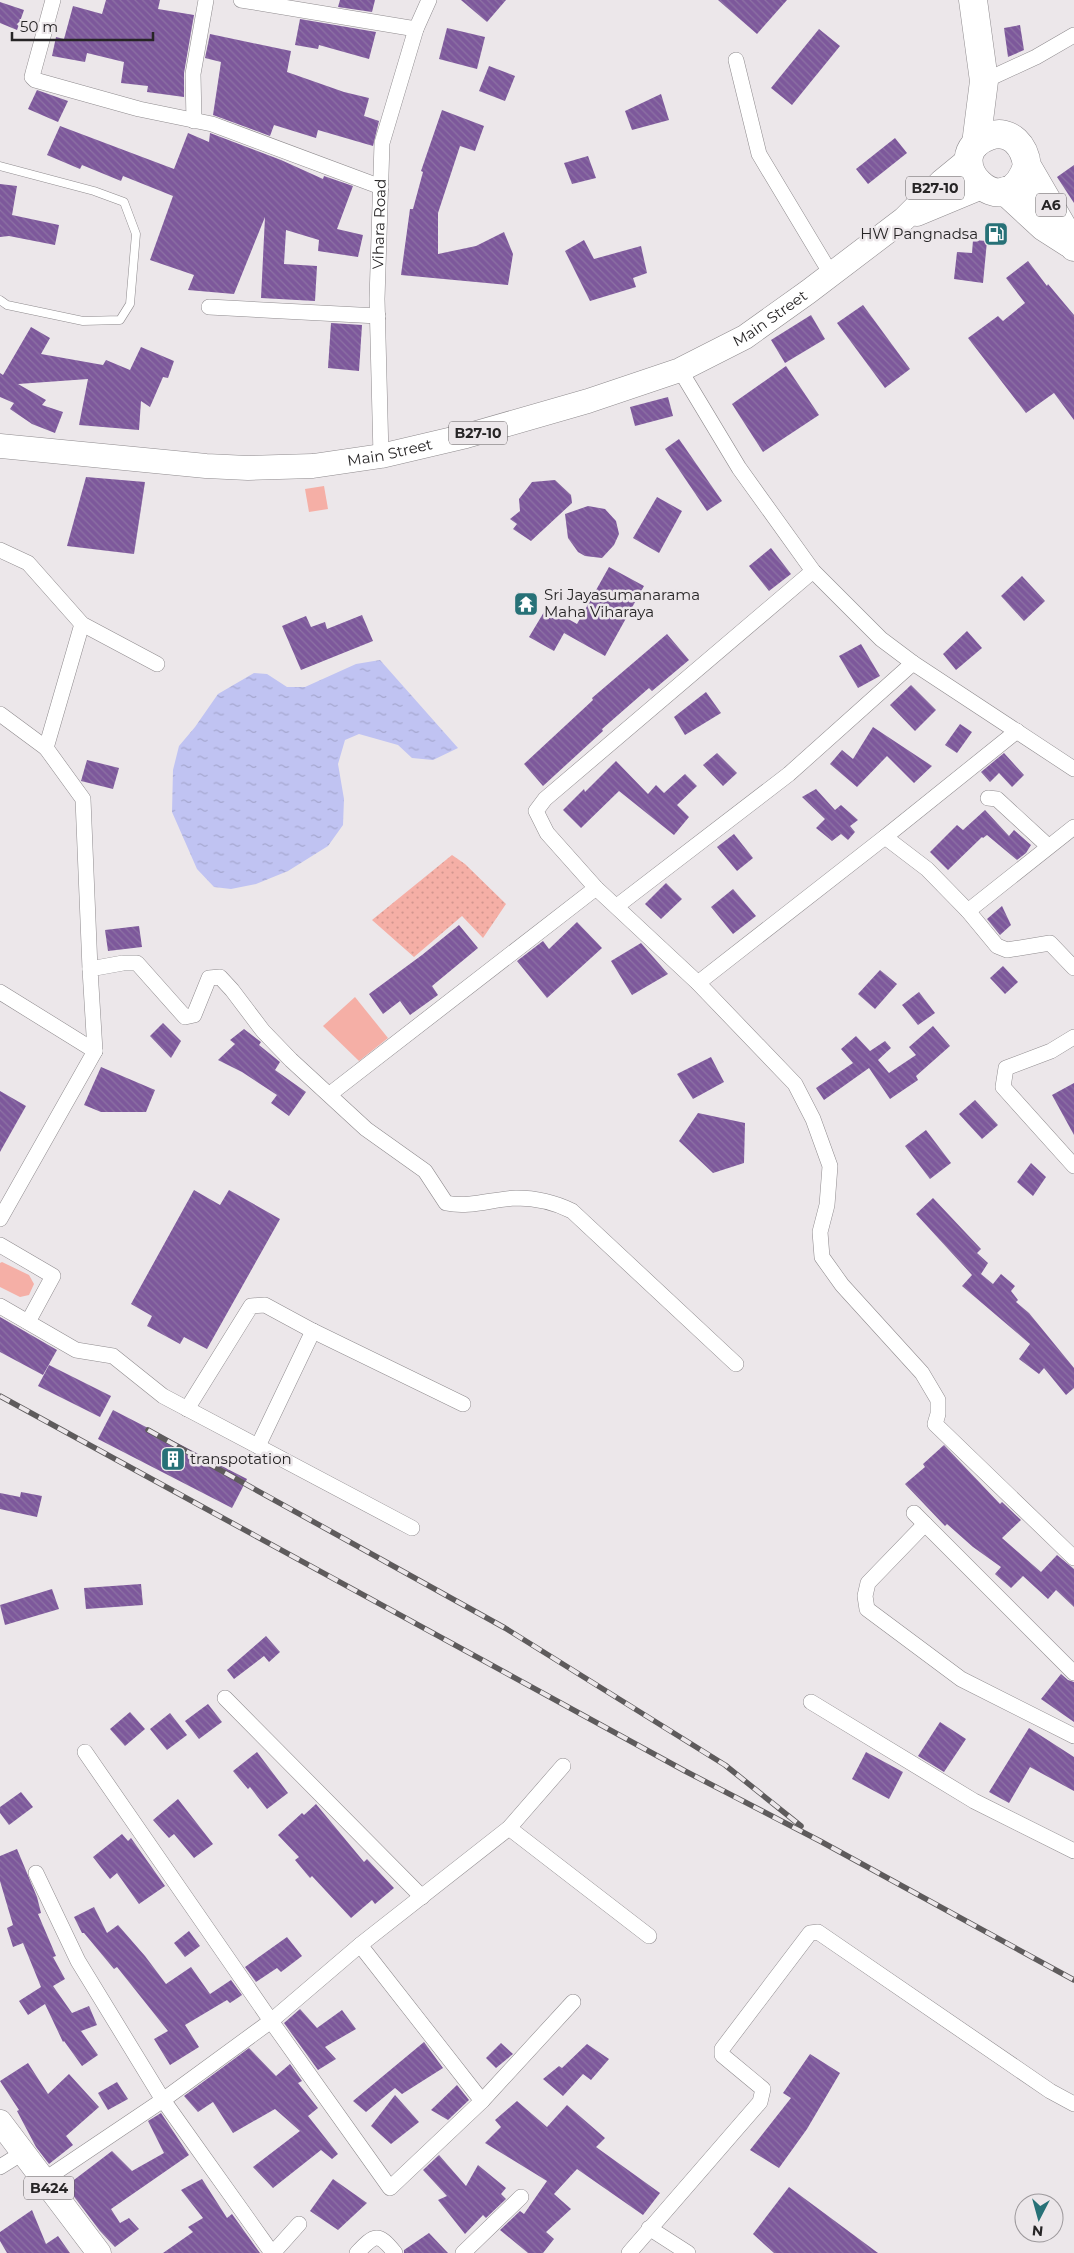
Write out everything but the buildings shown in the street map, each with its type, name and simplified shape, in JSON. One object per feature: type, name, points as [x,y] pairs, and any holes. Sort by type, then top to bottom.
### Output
[{"type":"highway","points":[[973,0],[984,81],[970,170],[974,180],[994,189],[1016,186],[1023,178],[1027,166],[1026,155],[1020,145],[1011,138],[984,81]]},
{"type":"highway","points":[[973,151],[993,135],[1011,138]]},
{"type":"highway","name":"A6","points":[[1027,166],[1073,246]]},
{"type":"highway","name":"A6","points":[[994,189],[1044,227],[1073,246]]},
{"type":"main road","name":"Main Street","points":[[0,446],[142,461],[248,468],[313,466],[381,456],[466,436],[646,383],[680,370],[745,337],[904,219],[973,151]]},
{"type":"main road","name":"Main Street","points":[[904,219],[952,198],[994,189]]},
{"type":"main road","name":"B424","points":[[0,2122],[99,2253]]},
{"type":"street","points":[[53,0],[32,73],[32,77],[35,80],[139,109],[212,124],[380,187]]},
{"type":"street","points":[[194,121],[193,74],[206,0]]},
{"type":"street","points":[[241,0],[416,29]]},
{"type":"street","name":"Vihara Road","points":[[381,456],[378,316],[382,144],[416,29],[429,0]]},
{"type":"street","points":[[984,81],[1036,57],[1074,35]]},
{"type":"street","points":[[736,60],[759,154],[831,274]]},
{"type":"street","points":[[210,307],[378,316]]},
{"type":"street","points":[[680,370],[739,468],[813,572],[881,639],[913,663],[1074,769]]},
{"type":"street","points":[[0,550],[28,563],[82,624],[157,664]]},
{"type":"street","points":[[813,572],[545,798],[536,811],[547,833],[596,888],[698,983],[795,1084],[813,1119],[830,1166],[827,1204],[820,1232],[822,1257],[842,1284],[922,1373],[938,1400],[935,1424],[1074,1558]]},
{"type":"street","points":[[46,748],[82,624]]},
{"type":"street","points":[[616,906],[789,774],[913,663]]},
{"type":"street","points":[[0,714],[46,748],[83,799],[95,1051],[0,1219]]},
{"type":"street","points":[[698,983],[1017,731]]},
{"type":"street","points":[[988,798],[997,799],[1048,846]]},
{"type":"street","points":[[968,911],[1074,827]]},
{"type":"street","points":[[885,837],[927,869],[968,911],[997,946],[1007,950],[1050,943],[1074,968]]},
{"type":"street","points":[[330,1094],[596,888]]},
{"type":"street","points":[[90,969],[123,963],[137,963],[185,1017],[194,1015],[209,978],[220,977],[263,1031],[291,1060],[366,1129],[425,1171],[446,1203],[461,1206],[515,1198],[554,1202],[572,1210],[736,1364]]},
{"type":"street","points":[[0,992],[95,1051]]},
{"type":"street","points":[[1074,1037],[1051,1051],[1006,1068],[1003,1087],[1074,1166]]},
{"type":"street","points":[[0,1245],[53,1276],[28,1322]]},
{"type":"street","points":[[187,1409],[251,1306],[265,1305],[313,1331],[463,1404]]},
{"type":"street","points":[[0,1306],[76,1350],[113,1356],[163,1396],[412,1528]]},
{"type":"street","points":[[258,1446],[313,1331]]},
{"type":"street","points":[[914,1513],[1074,1673]]},
{"type":"street","points":[[925,1524],[868,1583],[865,1596],[867,1609],[961,1679],[1074,1736]]},
{"type":"street","points":[[226,1698],[422,1896]]},
{"type":"street","points":[[811,1702],[974,1801],[1074,1851]]},
{"type":"street","points":[[85,1752],[390,2188],[482,2101],[574,2002]]},
{"type":"street","points":[[44,2180],[163,2100],[271,2020],[360,1944],[509,1828],[562,1766]]},
{"type":"street","points":[[509,1828],[649,1936]]},
{"type":"street","points":[[36,1873],[78,1961],[163,2100],[273,2253],[299,2224]]},
{"type":"street","points":[[629,2253],[760,2102],[763,2089],[722,2055],[722,2049],[810,1933],[818,1932],[1050,2091],[1074,2104]]},
{"type":"street","points":[[360,1944],[482,2101]]},
{"type":"street","points":[[0,2168],[24,2152]]},
{"type":"street","points":[[463,2253],[521,2197]]},
{"type":"street","points":[[649,2228],[688,2253]]},
{"type":"street","points":[[357,2253],[370,2239],[376,2237],[384,2239],[395,2253]]},
{"type":"lane","points":[[0,166],[94,191],[124,202],[136,234],[130,304],[120,320],[83,322],[8,305],[0,300]]},
{"type":"shaded area","points":[[324,486],[328,509],[309,512],[305,489]]},
{"type":"shaded area","points":[[452,855],[465,864],[506,904],[483,938],[462,916],[414,957],[372,920]]},
{"type":"shaded area","points":[[355,997],[388,1038],[359,1061],[323,1026]]},
{"type":"shaded area","points":[[2,1262],[29,1275],[34,1284],[29,1295],[20,1297],[0,1287],[0,1263]]},
{"type":"water","points":[[380,660],[458,748],[433,760],[412,758],[398,745],[359,734],[345,740],[338,764],[344,799],[343,825],[328,846],[288,871],[256,884],[231,889],[214,887],[197,869],[172,812],[173,770],[179,746],[218,694],[254,673],[267,674],[287,687],[305,687],[356,664]]},
{"type":"railway","points":[[0,1396],[685,1771],[820,1841],[1074,1980]]},
{"type":"railway","points":[[148,1430],[505,1628],[725,1765],[801,1826]]},
{"type":"place","name":"HW Pangnadsa","points":[[996,234]]},
{"type":"place","name":"Sri Jayasumanarama Maha Viharaya","points":[[526,604]]},
{"type":"place","name":"transpotation","points":[[173,1459]]}]
